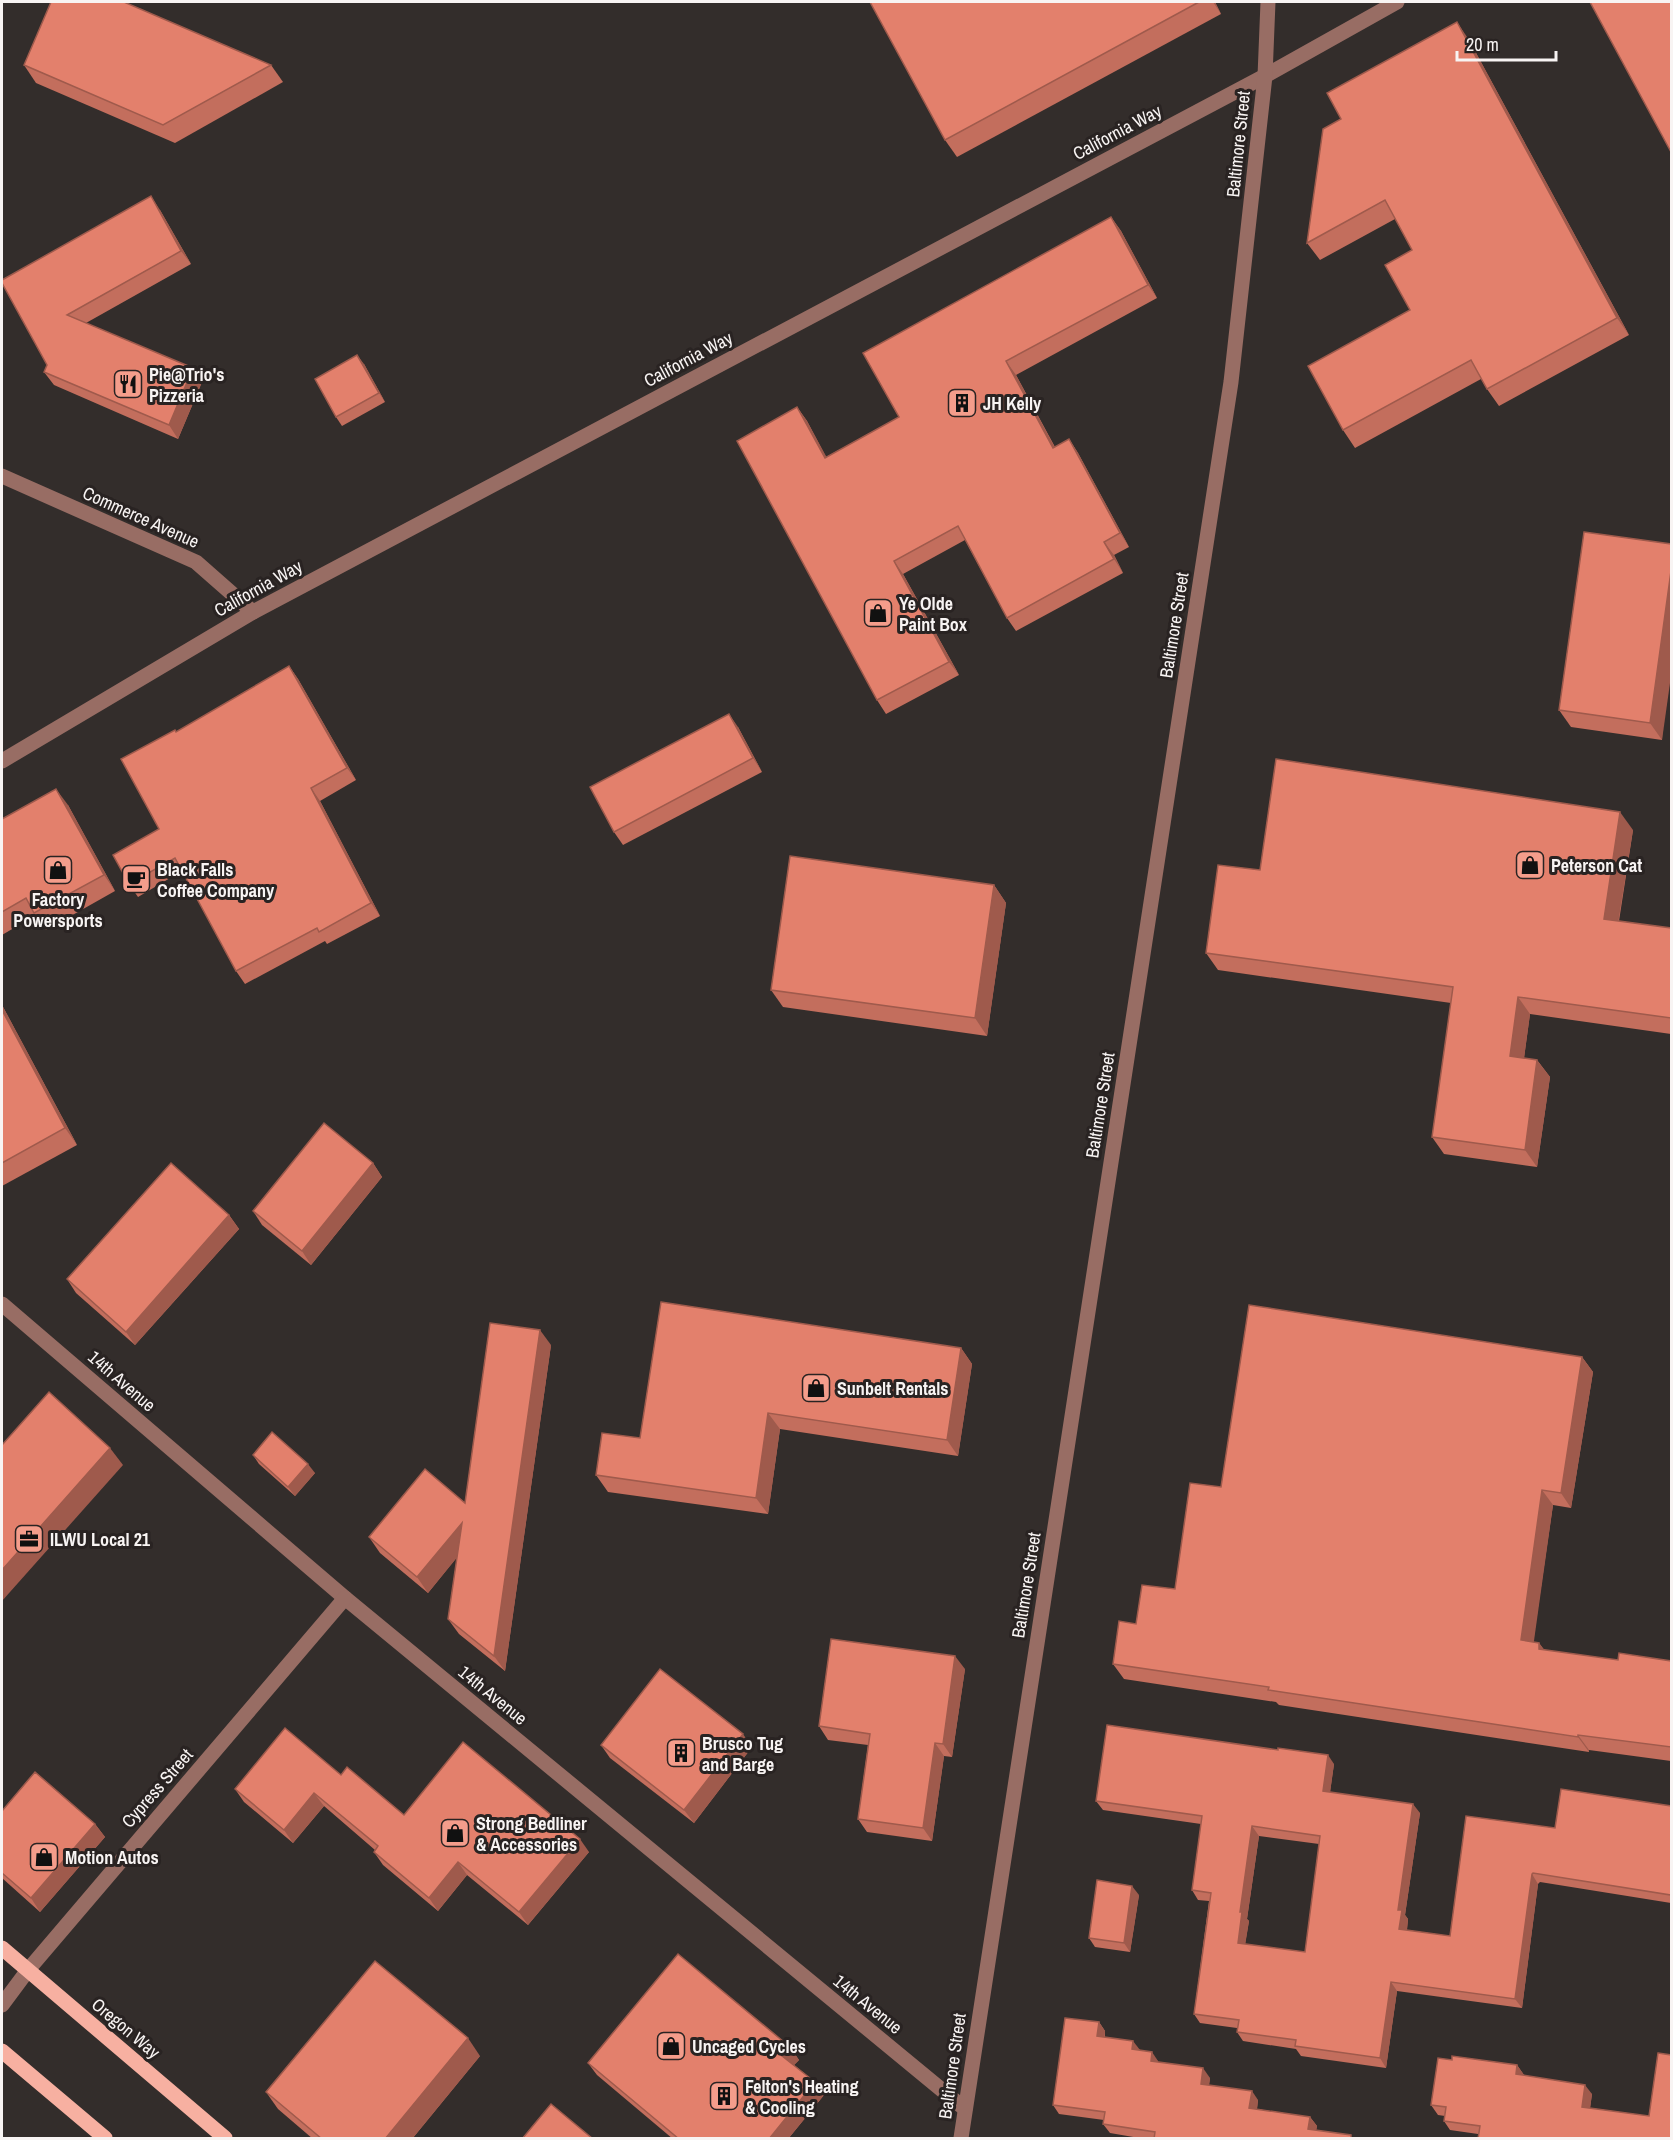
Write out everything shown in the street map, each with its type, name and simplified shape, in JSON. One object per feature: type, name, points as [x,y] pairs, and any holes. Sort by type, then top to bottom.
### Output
[{"type":"main road","name":"Oregon Way","points":[[2,1948],[225,2139]]},
{"type":"main road","points":[[2,2051],[105,2139]]},
{"type":"street","name":"Baltimore Street","points":[[961,2139],[1231,382],[1266,76],[1268,2]]},
{"type":"street","name":"California Way","points":[[2,761],[253,612],[1266,76],[1397,2]]},
{"type":"street","name":"Commerce Avenue","points":[[2,476],[196,562],[253,612]]},
{"type":"street","name":"14th Avenue","points":[[2,1304],[345,1598],[965,2109]]},
{"type":"street","name":"Cypress Street","points":[[2,2005],[28,1970],[345,1598]]},
{"type":"building","points":[[51,2],[124,2],[271,65],[163,125],[24,65]]},
{"type":"building","points":[[870,2],[1199,2],[945,140]]},
{"type":"building","points":[[1590,2],[1671,2],[1671,152]]},
{"type":"building","points":[[1457,22],[1617,318],[1487,389],[1471,360],[1343,430],[1308,366],[1410,310],[1385,265],[1412,250],[1385,200],[1307,243],[1323,129],[1341,119],[1327,93]]},
{"type":"building","points":[[151,196],[181,251],[67,315],[193,368],[169,425],[44,372],[47,365],[2,283],[2,280]]},
{"type":"building","name":"JH Kelly","points":[[1111,217],[1148,285],[1006,361],[1053,448],[1069,439],[1120,533],[1104,542],[1114,559],[1007,618],[958,526],[894,561],[949,662],[877,700],[737,441],[797,407],[825,458],[899,417],[863,353]]},
{"type":"building","points":[[357,355],[379,393],[336,417],[315,379]]},
{"type":"building","points":[[1584,532],[1671,544],[1671,571],[1650,723],[1559,710]]},
{"type":"building","points":[[289,666],[347,768],[311,788],[371,903],[319,932],[317,928],[236,971],[175,858],[129,884],[113,855],[159,829],[121,759],[175,730],[176,732]]},
{"type":"building","points":[[729,714],[753,758],[614,832],[590,787]]},
{"type":"building","points":[[1276,759],[1620,812],[1604,919],[1671,928],[1671,1018],[1518,997],[1510,1056],[1537,1060],[1525,1150],[1432,1137],[1453,987],[1206,953],[1218,865],[1260,870]]},
{"type":"building","name":"Factory Powersports","points":[[56,789],[104,875],[34,913],[26,898],[2,912],[2,819]]},
{"type":"building","points":[[790,856],[994,885],[975,1018],[771,990]]},
{"type":"building","points":[[2,1010],[65,1128],[2,1163]]},
{"type":"building","points":[[324,1123],[373,1163],[302,1251],[253,1211]]},
{"type":"building","points":[[171,1163],[229,1215],[126,1332],[67,1279]]},
{"type":"building","name":"Sunbelt Rentals","points":[[661,1302],[961,1348],[947,1440],[768,1413],[756,1498],[596,1475],[602,1433],[640,1438]]},
{"type":"building","points":[[1249,1305],[1582,1357],[1561,1493],[1542,1490],[1521,1640],[1539,1643],[1539,1649],[1618,1660],[1619,1653],[1671,1661],[1671,1747],[1578,1735],[1578,1737],[1113,1664],[1119,1621],[1136,1624],[1142,1585],[1175,1589],[1190,1483],[1221,1487]]},
{"type":"building","points":[[490,1323],[540,1330],[494,1656],[448,1619],[462,1523],[417,1577],[369,1537],[425,1469],[465,1503]]},
{"type":"building","name":"ILWU Local 21","points":[[49,1392],[110,1448],[2,1570],[2,1445]]},
{"type":"building","points":[[272,1432],[308,1464],[288,1487],[253,1455]]},
{"type":"building","points":[[831,1639],[955,1656],[943,1744],[935,1743],[923,1828],[858,1819],[870,1734],[819,1726]]},
{"type":"building","name":"Brusco Tug and Barge","points":[[660,1669],[743,1734],[684,1810],[601,1745]]},
{"type":"building","points":[[1107,1725],[1328,1755],[1323,1791],[1413,1804],[1398,1910],[1402,1910],[1399,1929],[1450,1936],[1466,1816],[1555,1828],[1561,1789],[1671,1806],[1671,1895],[1533,1873],[1515,1999],[1391,1982],[1380,2058],[1295,2046],[1296,2040],[1237,2032],[1239,2020],[1194,2014],[1211,1893],[1192,1890],[1202,1816],[1096,1801]],"holes":[[[1252,1826],[1320,1836],[1305,1952],[1238,1943]]]},
{"type":"building","points":[[285,1728],[341,1775],[347,1767],[404,1815],[463,1742],[580,1839],[519,1912],[458,1862],[429,1898],[374,1852],[378,1846],[314,1793],[284,1830],[235,1789]]},
{"type":"building","name":"Motion Autos","points":[[35,1772],[95,1824],[31,1898],[2,1873],[2,1811]]},
{"type":"building","points":[[1097,1880],[1132,1886],[1124,1943],[1089,1938]]},
{"type":"building","points":[[678,1954],[790,2047],[782,2056],[815,2082],[769,2139],[679,2139],[588,2063]]},
{"type":"building","points":[[375,1961],[468,2038],[385,2139],[322,2139],[266,2092]]},
{"type":"building","points":[[1065,2018],[1099,2022],[1097,2036],[1133,2041],[1132,2049],[1152,2052],[1151,2061],[1203,2068],[1201,2084],[1252,2091],[1249,2108],[1310,2117],[1308,2129],[1351,2135],[1351,2139],[1154,2139],[1155,2132],[1103,2124],[1105,2112],[1053,2105]]},
{"type":"building","points":[[1658,2053],[1671,2055],[1671,2139],[1478,2139],[1480,2126],[1444,2121],[1446,2107],[1431,2105],[1438,2058],[1452,2060],[1452,2056],[1517,2065],[1516,2074],[1585,2085],[1582,2107],[1649,2116]]},
{"type":"building","points":[[551,2104],[593,2139],[522,2139]]},
{"type":"place","name":"Pie@Trio's Pizzeria","points":[[128,384]]},
{"type":"place","name":"JH Kelly","points":[[962,403]]},
{"type":"place","name":"Ye Olde Paint Box","points":[[878,613]]},
{"type":"place","name":"Peterson Cat","points":[[1530,865]]},
{"type":"place","name":"Factory Powersports","points":[[58,870]]},
{"type":"place","name":"Black Falls Coffee Company","points":[[136,879]]},
{"type":"place","name":"Sunbelt Rentals","points":[[816,1388]]},
{"type":"place","name":"ILWU Local 21","points":[[29,1539]]},
{"type":"place","name":"Brusco Tug and Barge","points":[[681,1753]]},
{"type":"place","name":"Strong Bedliner & Accessories","points":[[455,1833]]},
{"type":"place","name":"Motion Autos","points":[[44,1857]]},
{"type":"place","name":"Uncaged Cycles","points":[[671,2046]]},
{"type":"place","name":"Felton's Heating & Cooling","points":[[724,2096]]}]
